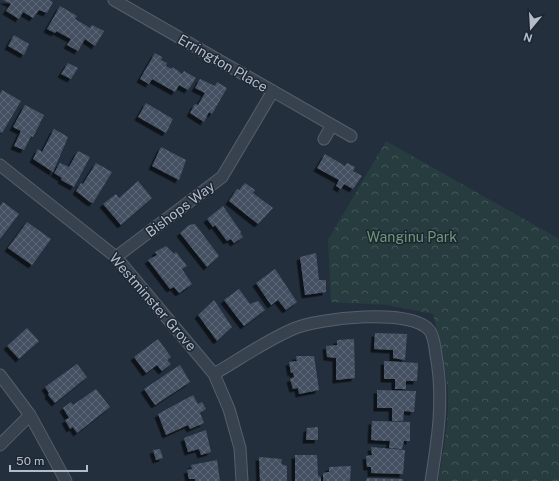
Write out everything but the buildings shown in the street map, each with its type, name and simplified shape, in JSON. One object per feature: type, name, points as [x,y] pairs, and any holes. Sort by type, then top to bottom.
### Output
[{"type":"street","name":"Errington Place","points":[[114,0],[352,136]]},
{"type":"street","name":"Bishops Way","points":[[116,257],[222,177],[273,91]]},
{"type":"street","points":[[324,138],[332,125]]},
{"type":"street","name":"Westminster Grove","points":[[0,165],[116,257],[214,374],[229,409],[240,448],[242,481]]},
{"type":"street","points":[[214,374],[270,340],[294,328],[333,319],[388,317],[409,319],[423,325],[430,332],[434,345],[439,371],[441,400],[439,429],[431,481]]},
{"type":"street","points":[[0,375],[30,415],[66,481]]},
{"type":"street","points":[[0,445],[30,415]]},
{"type":"green space","name":"Wanginu Park","points":[[386,141],[559,239],[559,481],[438,481],[447,428],[448,395],[445,365],[433,314],[387,305],[331,302],[328,240]]}]
